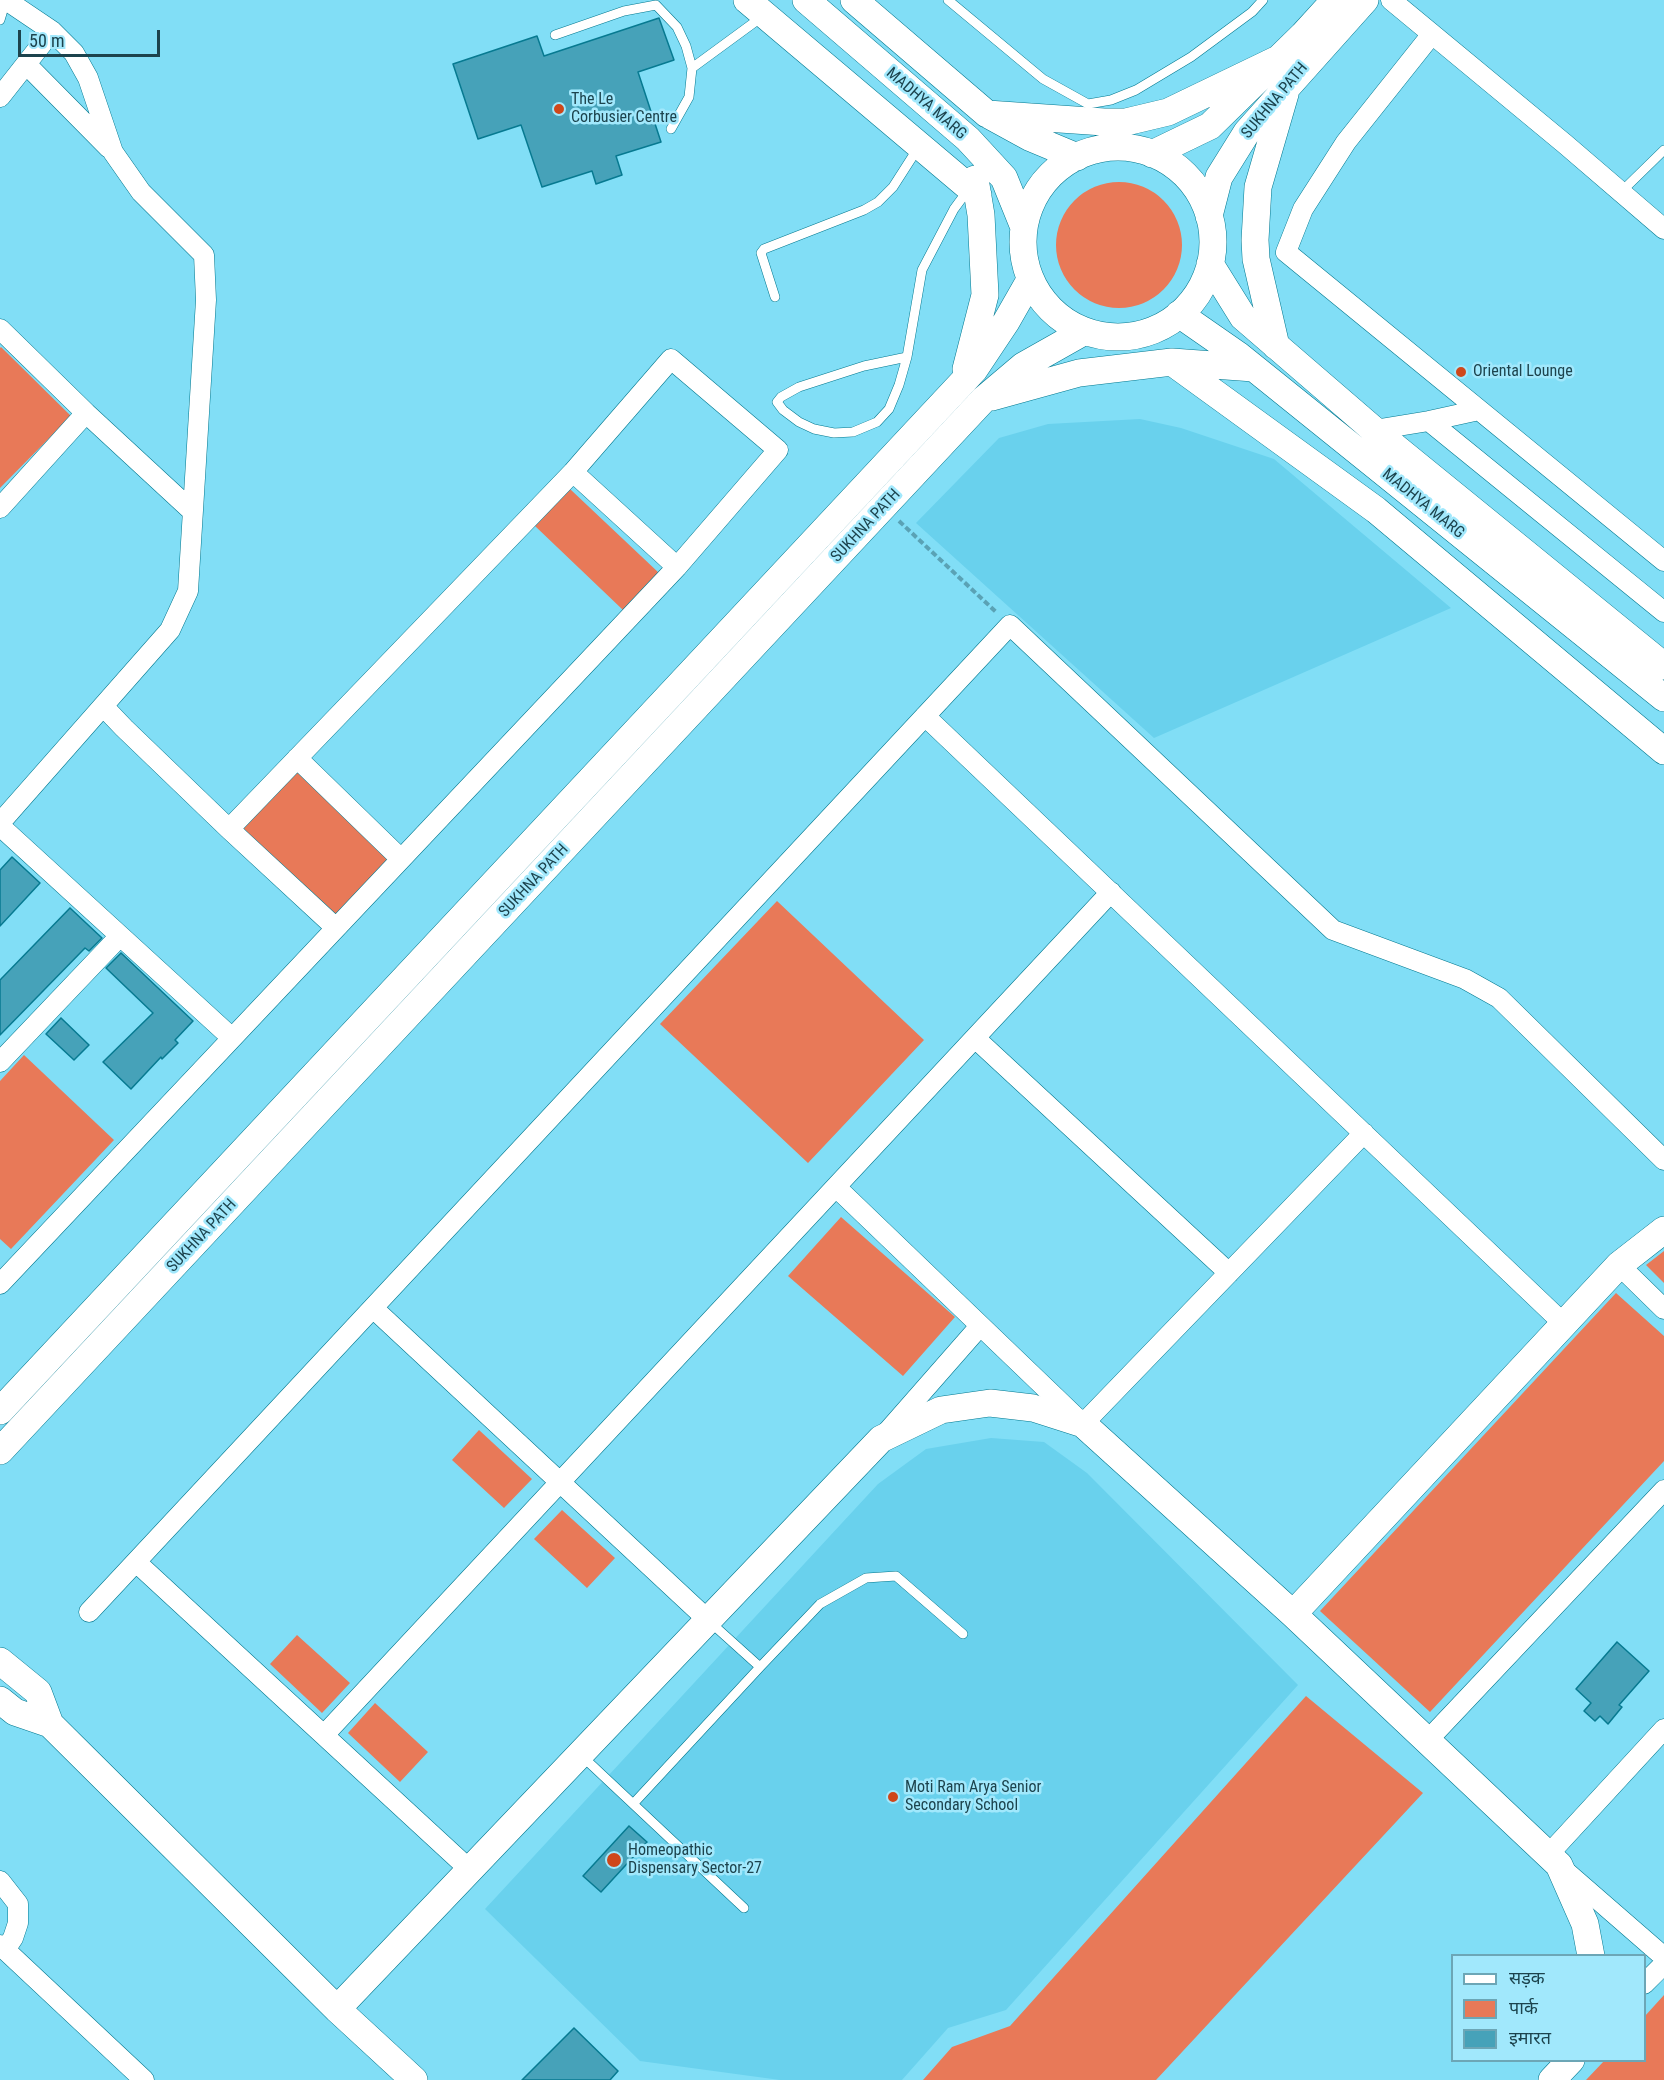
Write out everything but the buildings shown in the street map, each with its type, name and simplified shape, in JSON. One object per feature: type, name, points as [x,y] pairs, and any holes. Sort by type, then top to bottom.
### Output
[{"type":"main road","name":"MADHYA MARG","points":[[806,0],[968,140],[1004,178],[1023,225]]},
{"type":"main road","name":"MADHYA MARG","points":[[854,0],[987,114],[1029,137],[1077,156]]},
{"type":"main road","name":"SUKHNA PATH","points":[[1209,216],[1219,177],[1282,72],[1335,0]]},
{"type":"main road","name":"SUKHNA PATH","points":[[1152,153],[1210,126],[1282,72],[1365,0]]},
{"type":"main road","points":[[756,7],[973,191]]},
{"type":"main road","points":[[987,114],[1126,122],[1168,112],[1282,72]]},
{"type":"main road","points":[[1276,346],[1256,259],[1255,240],[1258,187],[1282,72]]},
{"type":"main road","points":[[837,77],[913,92]]},
{"type":"main road","points":[[963,382],[985,296],[981,214],[973,191],[968,140]]},
{"type":"main road","points":[[1110,147],[1138,149],[1152,153],[1166,160],[1191,182],[1203,200],[1209,216],[1213,244],[1210,264],[1197,294],[1179,314],[1151,331],[1112,337],[1072,326],[1040,297],[1030,280],[1025,267],[1023,225],[1028,210],[1038,190],[1056,170],[1077,156],[1110,147]]},
{"type":"main road","name":"MADHYA MARG","points":[[1210,264],[1243,317],[1276,346],[1367,441],[1664,698]]},
{"type":"main road","name":"SUKHNA PATH","points":[[0,1411],[974,370],[1006,322],[1030,280]]},
{"type":"main road","name":"MADHYA MARG","points":[[1179,314],[1254,368],[1367,441],[1664,666]]},
{"type":"main road","name":"SUKHNA PATH","points":[[0,1451],[984,399],[1023,366],[1085,331]]},
{"type":"main road","points":[[984,399],[1079,373],[1172,362],[1254,368]]},
{"type":"main road","points":[[1172,362],[1376,510],[1664,751]]},
{"type":"main road","points":[[1367,441],[1376,510]]},
{"type":"main road","points":[[1293,1614],[1619,1265],[1664,1230]]},
{"type":"main road","points":[[337,2009],[881,1439],[941,1410],[990,1403],[1033,1408],[1083,1424],[1293,1614],[1553,1860],[1585,1924],[1591,1954]]},
{"type":"main road","points":[[0,1661],[38,1692],[50,1724],[337,2009],[414,2080]]},
{"type":"main road","points":[[0,1700],[15,1712],[50,1724]]},
{"type":"main road","points":[[1552,2080],[1570,2062]]},
{"type":"street","points":[[6,0],[52,31],[74,53],[88,78],[113,152]]},
{"type":"street","points":[[1391,0],[1664,229]]},
{"type":"street","points":[[0,97],[52,31]]},
{"type":"street","points":[[1432,34],[1346,142],[1303,210],[1286,252],[1664,561]]},
{"type":"street","points":[[26,64],[113,152],[141,192],[204,255],[207,300],[188,591],[170,630],[0,824],[232,1038]]},
{"type":"street","points":[[0,329],[192,511]]},
{"type":"street","points":[[0,1284],[676,567],[778,450],[671,359],[573,472],[229,829]]},
{"type":"street","points":[[1367,441],[1430,421],[1479,410]]},
{"type":"street","points":[[0,508],[86,413]]},
{"type":"street","points":[[1430,421],[1664,612]]},
{"type":"street","points":[[573,472],[676,567]]},
{"type":"street","points":[[89,1612],[1010,625],[1333,930],[1465,979],[1499,998],[1664,1160]]},
{"type":"street","points":[[103,706],[229,829],[336,928]]},
{"type":"street","points":[[925,716],[1564,1324]]},
{"type":"street","points":[[297,759],[401,859]]},
{"type":"street","points":[[324,1735],[1111,892]]},
{"type":"street","points":[[0,1062],[120,936]]},
{"type":"street","points":[[975,1038],[1229,1272]]},
{"type":"street","points":[[836,1187],[1083,1424],[1364,1133]]},
{"type":"street","points":[[1619,1265],[1664,1309]]},
{"type":"street","points":[[373,1308],[708,1620]]},
{"type":"street","points":[[881,1439],[980,1326]]},
{"type":"street","points":[[1427,1741],[1664,1490]]},
{"type":"street","points":[[136,1562],[470,1870]]},
{"type":"street","points":[[1664,1729],[1553,1860],[1664,1957]]},
{"type":"street","points":[[0,1881],[18,1904],[18,1923],[13,1938],[2,1948],[144,2080]]},
{"type":"street","points":[[1646,1982],[1664,1964]]},
{"type":"lane","points":[[0,20],[6,0]]},
{"type":"lane","points":[[948,0],[1043,79],[1088,104],[1111,100],[1136,90],[1191,57],[1252,12],[1263,0]]},
{"type":"lane","points":[[555,35],[624,11],[659,3],[686,46],[692,68],[689,97],[671,129]]},
{"type":"lane","points":[[692,68],[756,7]]},
{"type":"lane","points":[[775,297],[761,253],[764,249],[879,202],[898,181],[919,146]]},
{"type":"lane","points":[[1621,192],[1664,150]]},
{"type":"lane","points":[[907,357],[864,366],[799,387],[781,397],[777,402],[798,422],[814,429],[834,433],[853,432],[877,422],[889,409],[899,386],[907,357],[922,270],[954,209],[973,191]]},
{"type":"lane","points":[[633,1804],[820,1604],[866,1578],[896,1576],[963,1634]]},
{"type":"lane","points":[[708,1620],[760,1667]]},
{"type":"lane","points":[[580,1754],[744,1908]]},
{"type":"path","points":[[884,507],[1010,625]]},
{"type":"shaded area","points":[[1140,419],[1181,428],[1274,459],[1451,608],[1154,738],[916,523],[999,438],[1048,424]]},
{"type":"shaded area","name":"Moti Ram Arya Senior Secondary School","points":[[991,1438],[1044,1442],[1087,1473],[1298,1685],[1006,2010],[948,2028],[902,2080],[780,2080],[640,2061],[485,1909],[878,1484],[926,1449]]},
{"type":"green space","points":[[1119,182],[1143,187],[1163,201],[1177,221],[1182,245],[1177,269],[1163,289],[1143,303],[1119,308],[1095,303],[1075,289],[1061,269],[1056,245],[1061,221],[1075,201],[1095,187]]},
{"type":"green space","points":[[0,348],[71,416],[0,488]]},
{"type":"green space","points":[[570,489],[659,573],[623,610],[535,526]]},
{"type":"green space","points":[[297,770],[391,861],[336,918],[242,827]]},
{"type":"green space","points":[[777,901],[924,1040],[808,1163],[660,1024]]},
{"type":"green space","points":[[24,1055],[114,1140],[11,1249],[0,1239],[0,1081]]},
{"type":"green space","points":[[841,1217],[955,1317],[903,1376],[788,1276]]},
{"type":"green space","points":[[1664,1251],[1664,1283],[1646,1265]]},
{"type":"green space","points":[[1616,1293],[1664,1336],[1664,1461],[1430,1712],[1320,1611]]},
{"type":"green space","points":[[479,1430],[532,1479],[504,1508],[452,1460]]},
{"type":"green space","points":[[562,1510],[615,1558],[587,1588],[534,1539]]},
{"type":"green space","points":[[297,1635],[350,1683],[322,1713],[270,1664]]},
{"type":"green space","points":[[1306,1696],[1423,1793],[1156,2080],[923,2080],[952,2047],[1010,2026]]},
{"type":"green space","points":[[375,1703],[428,1752],[400,1782],[348,1733]]},
{"type":"green space","points":[[1664,1995],[1664,2080],[1586,2080],[1603,2062],[1646,2062],[1646,2015]]},
{"type":"place","name":"The Le Corbusier Centre","points":[[559,109]]},
{"type":"place","name":"Oriental Lounge","points":[[1461,372]]},
{"type":"place","name":"Moti Ram Arya Senior Secondary School","points":[[893,1797]]},
{"type":"place","name":"Homeopathic Dispensary Sector-27","points":[[614,1860]]}]
